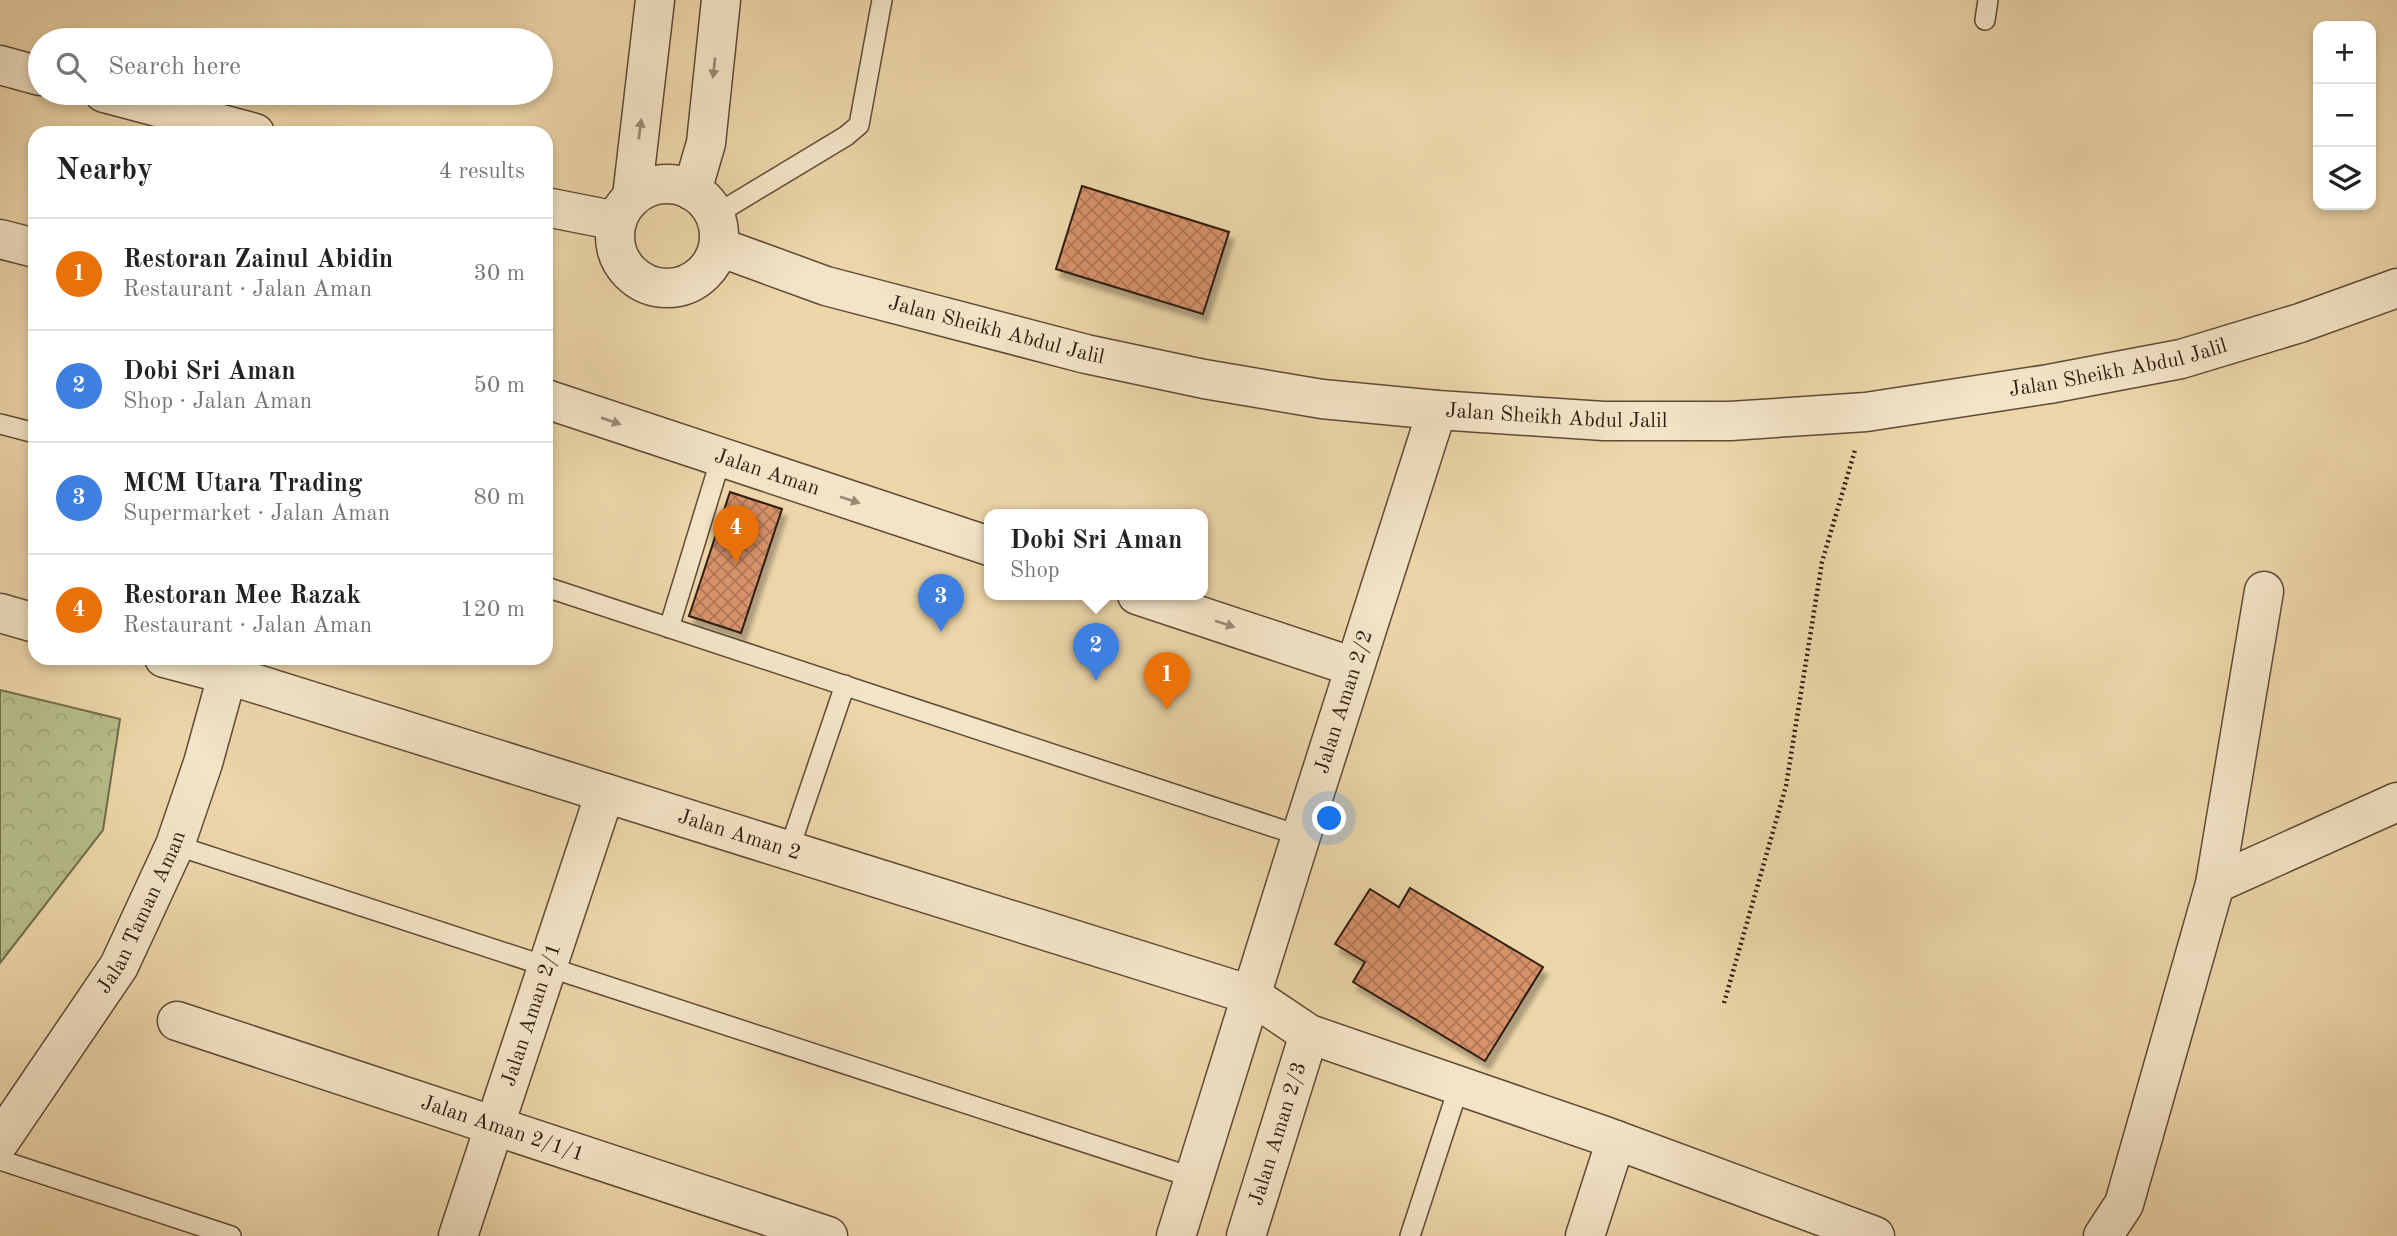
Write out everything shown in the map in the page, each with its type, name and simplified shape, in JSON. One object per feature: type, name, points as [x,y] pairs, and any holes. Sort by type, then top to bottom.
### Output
[{"type":"street","points":[[655,0],[625,209],[615,237],[626,269],[639,280],[654,287],[671,288],[688,285],[702,276],[712,263],[706,143],[721,0]]},
{"type":"street","points":[[0,65],[28,73]]},
{"type":"street","points":[[149,105],[229,126]]},
{"type":"street","points":[[553,206],[625,209],[646,189],[677,185],[709,218]]},
{"type":"street","name":"Jalan Sheikh Abdul Jalil","points":[[709,218],[826,286],[1086,354],[1204,379],[1322,399],[1604,421],[1730,421],[1866,412],[2049,384],[2181,359],[2300,323],[2397,288]]},
{"type":"street","points":[[0,239],[28,246]]},
{"type":"street","name":"Jalan Aman","points":[[553,401],[984,545]]},
{"type":"street","name":"Jalan Aman 2/2","points":[[1176,1236],[1437,410]]},
{"type":"street","points":[[2103,1236],[2124,1203],[2215,884],[2264,591]]},
{"type":"street","points":[[1152,600],[1354,667]]},
{"type":"street","points":[[0,613],[28,621]]},
{"type":"street","name":"Jalan Aman 2","points":[[230,667],[605,793],[1251,995],[1309,1034],[1616,1140],[1875,1236]]},
{"type":"street","name":"Jalan Taman Aman","points":[[0,1141],[119,966],[175,845],[203,763],[230,667]]},
{"type":"street","name":"Jalan Aman 2/1","points":[[458,1236],[605,793]]},
{"type":"street","points":[[2215,884],[2397,802]]},
{"type":"street","name":"Jalan Aman 2/1/1","points":[[177,1021],[828,1236]]},
{"type":"street","name":"Jalan Aman 2/3","points":[[1246,1236],[1309,1034]]},
{"type":"street","points":[[1585,1236],[1616,1140]]},
{"type":"lane","points":[[709,218],[846,136],[859,125],[882,0]]},
{"type":"lane","points":[[1985,20],[1988,0]]},
{"type":"lane","points":[[0,424],[28,431]]},
{"type":"lane","points":[[669,628],[721,458]]},
{"type":"lane","points":[[553,589],[1301,836]]},
{"type":"lane","points":[[789,850],[845,685]]},
{"type":"lane","points":[[175,845],[1194,1178]]},
{"type":"lane","points":[[1410,1236],[1459,1086]]},
{"type":"lane","points":[[0,1160],[231,1236]]},
{"type":"path","points":[[1724,1003],[1786,786],[1822,562],[1866,412]]},
{"type":"green space","points":[[0,690],[120,719],[103,830],[0,963]]},
{"type":"building","points":[[1082,186],[1229,232],[1203,314],[1056,269]]},
{"type":"building","points":[[730,492],[782,509],[741,633],[689,616]]},
{"type":"building","points":[[1410,888],[1543,967],[1485,1061],[1353,982],[1365,962],[1335,944],[1370,889],[1399,907]]},
{"type":"place","name":"Restoran Mee Razak","points":[[736,563]]},
{"type":"place","name":"MCM Utara Trading","points":[[941,632]]},
{"type":"place","name":"Dobi Sri Aman","points":[[1096,681]]},
{"type":"place","name":"Restoran Zainul Abidin","points":[[1167,710]]}]
